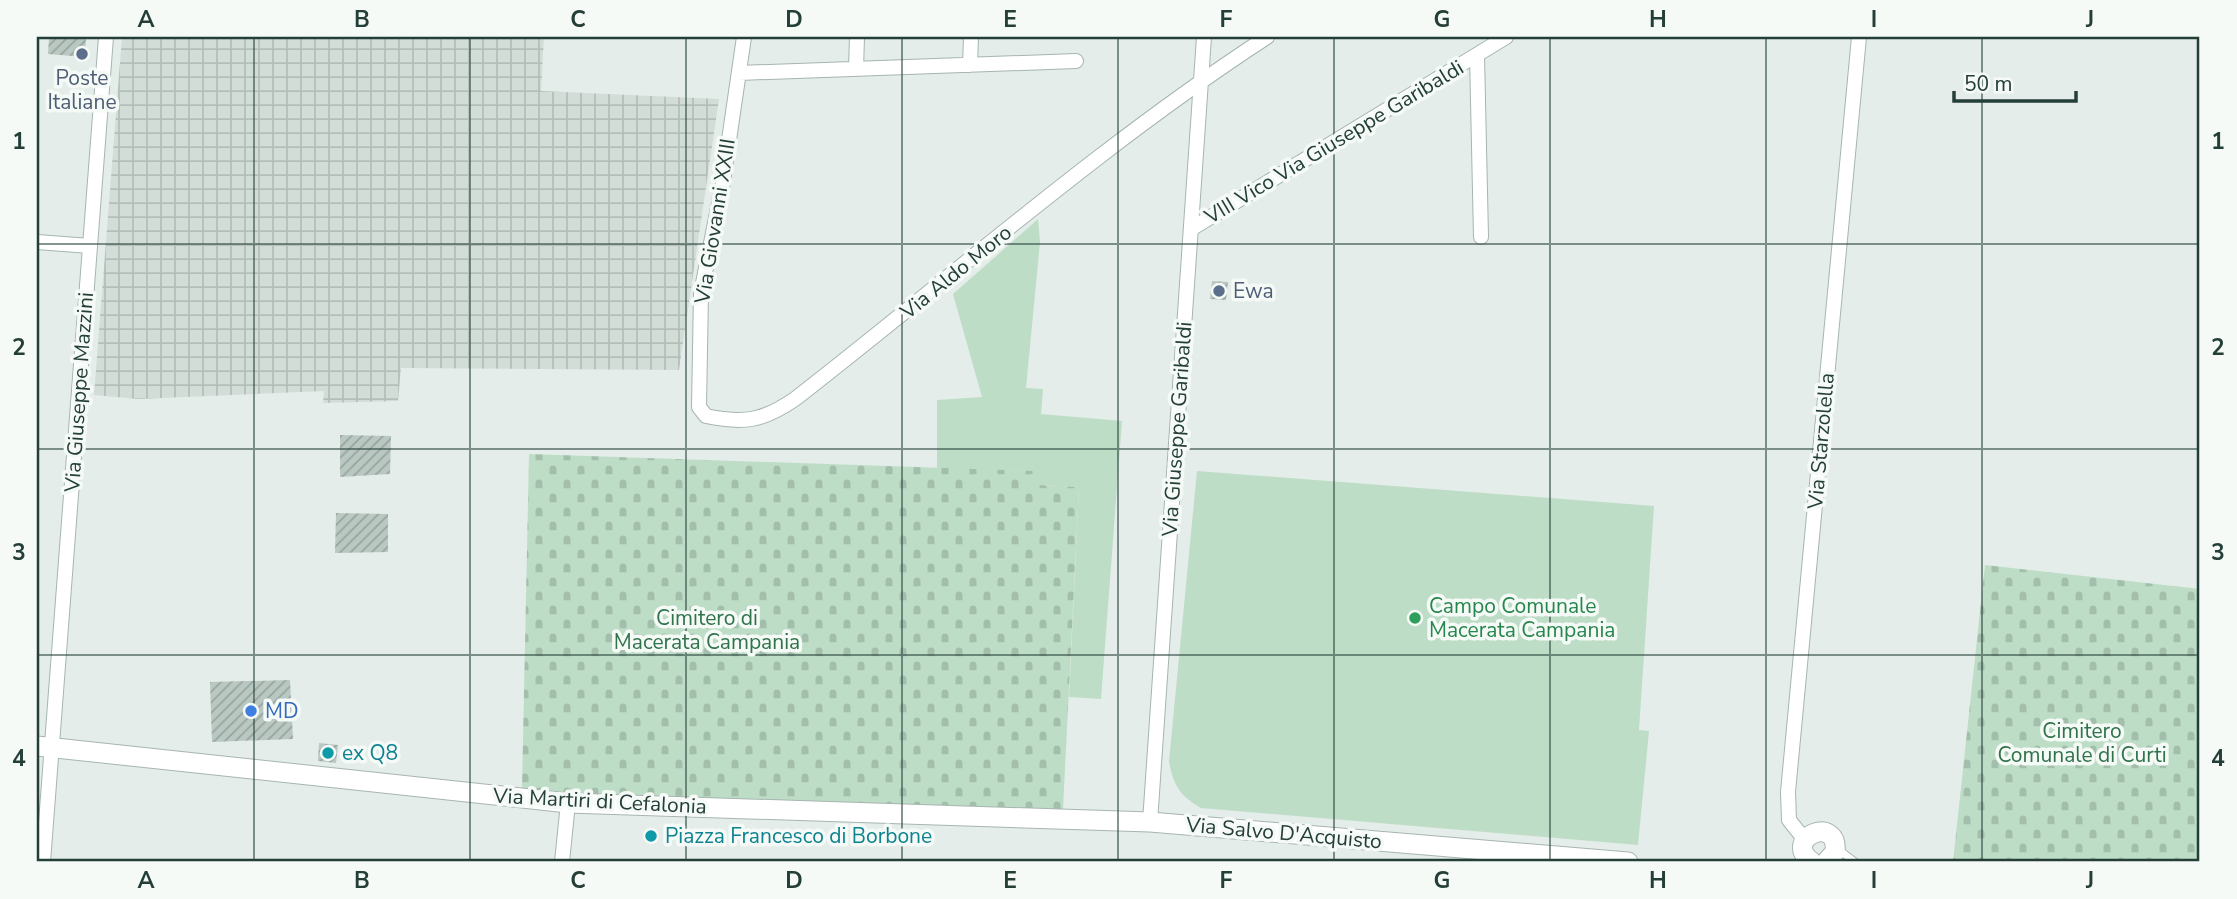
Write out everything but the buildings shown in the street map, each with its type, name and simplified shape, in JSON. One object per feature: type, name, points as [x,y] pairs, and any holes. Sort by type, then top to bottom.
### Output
[{"type":"street","name":"Via Giuseppe Mazzini","points":[[43,862],[45,746],[106,37]]},
{"type":"street","name":"Via Giovanni XXIII","points":[[699,407],[701,293],[722,188],[744,37]]},
{"type":"street","points":[[856,69],[858,37]]},
{"type":"street","points":[[970,65],[971,37]]},
{"type":"street","name":"Via Giuseppe Garibaldi","points":[[1150,822],[1204,37]]},
{"type":"street","name":"Via Aldo Moro","points":[[699,407],[706,416],[727,420],[758,420],[777,411],[929,295],[1072,178],[1201,80],[1268,37]]},
{"type":"street","name":"VIII Vico Via Giuseppe Garibaldi","points":[[1191,229],[1506,37]]},
{"type":"street","name":"Via Starzolella","points":[[1815,855],[1789,820],[1788,792],[1859,37]]},
{"type":"street","name":"VIII Vico Via Giuseppe Garibaldi","points":[[1476,55],[1481,237]]},
{"type":"street","points":[[739,73],[1076,61]]},
{"type":"street","points":[[37,242],[90,246]]},
{"type":"street","name":"Via Martiri di Cefalonia","points":[[45,746],[568,803],[1150,822]]},
{"type":"street","points":[[562,862],[568,803]]},
{"type":"street","name":"Via Salvo D'Acquisto","points":[[1150,822],[1628,862]]},
{"type":"lane","points":[[1815,855],[1855,862]]},
{"type":"shaded area","points":[[122,37],[544,37],[541,91],[719,99],[679,370],[401,368],[398,401],[323,403],[324,391],[138,399],[94,395]]},
{"type":"green space","points":[[1038,219],[1040,242],[1026,388],[1043,389],[1041,414],[1122,421],[1101,699],[1069,697],[1079,487],[1037,485],[1035,471],[937,469],[937,400],[982,397],[953,294]]},
{"type":"green space","name":"Cimitero di Macerata Campania","points":[[529,454],[1036,471],[1038,485],[1079,487],[1063,809],[634,798],[522,789]]},
{"type":"green space","name":"Campo Comunale Macerata Campania","points":[[1197,471],[1654,506],[1639,730],[1649,731],[1638,845],[1201,808],[1188,799],[1175,783],[1169,761]]},
{"type":"green space","name":"Cimitero Comunale di Curti","points":[[1985,565],[2200,589],[2200,862],[1953,862]]},
{"type":"place","name":"Poste Italiane","points":[[82,54]]},
{"type":"place","name":"Ewa","points":[[1219,291]]},
{"type":"place","name":"Campo Comunale Macerata Campania","points":[[1415,618]]},
{"type":"place","name":"MD","points":[[251,711]]},
{"type":"place","name":"ex Q8","points":[[328,753]]},
{"type":"place","name":"Piazza Francesco di Borbone","points":[[651,836]]}]
